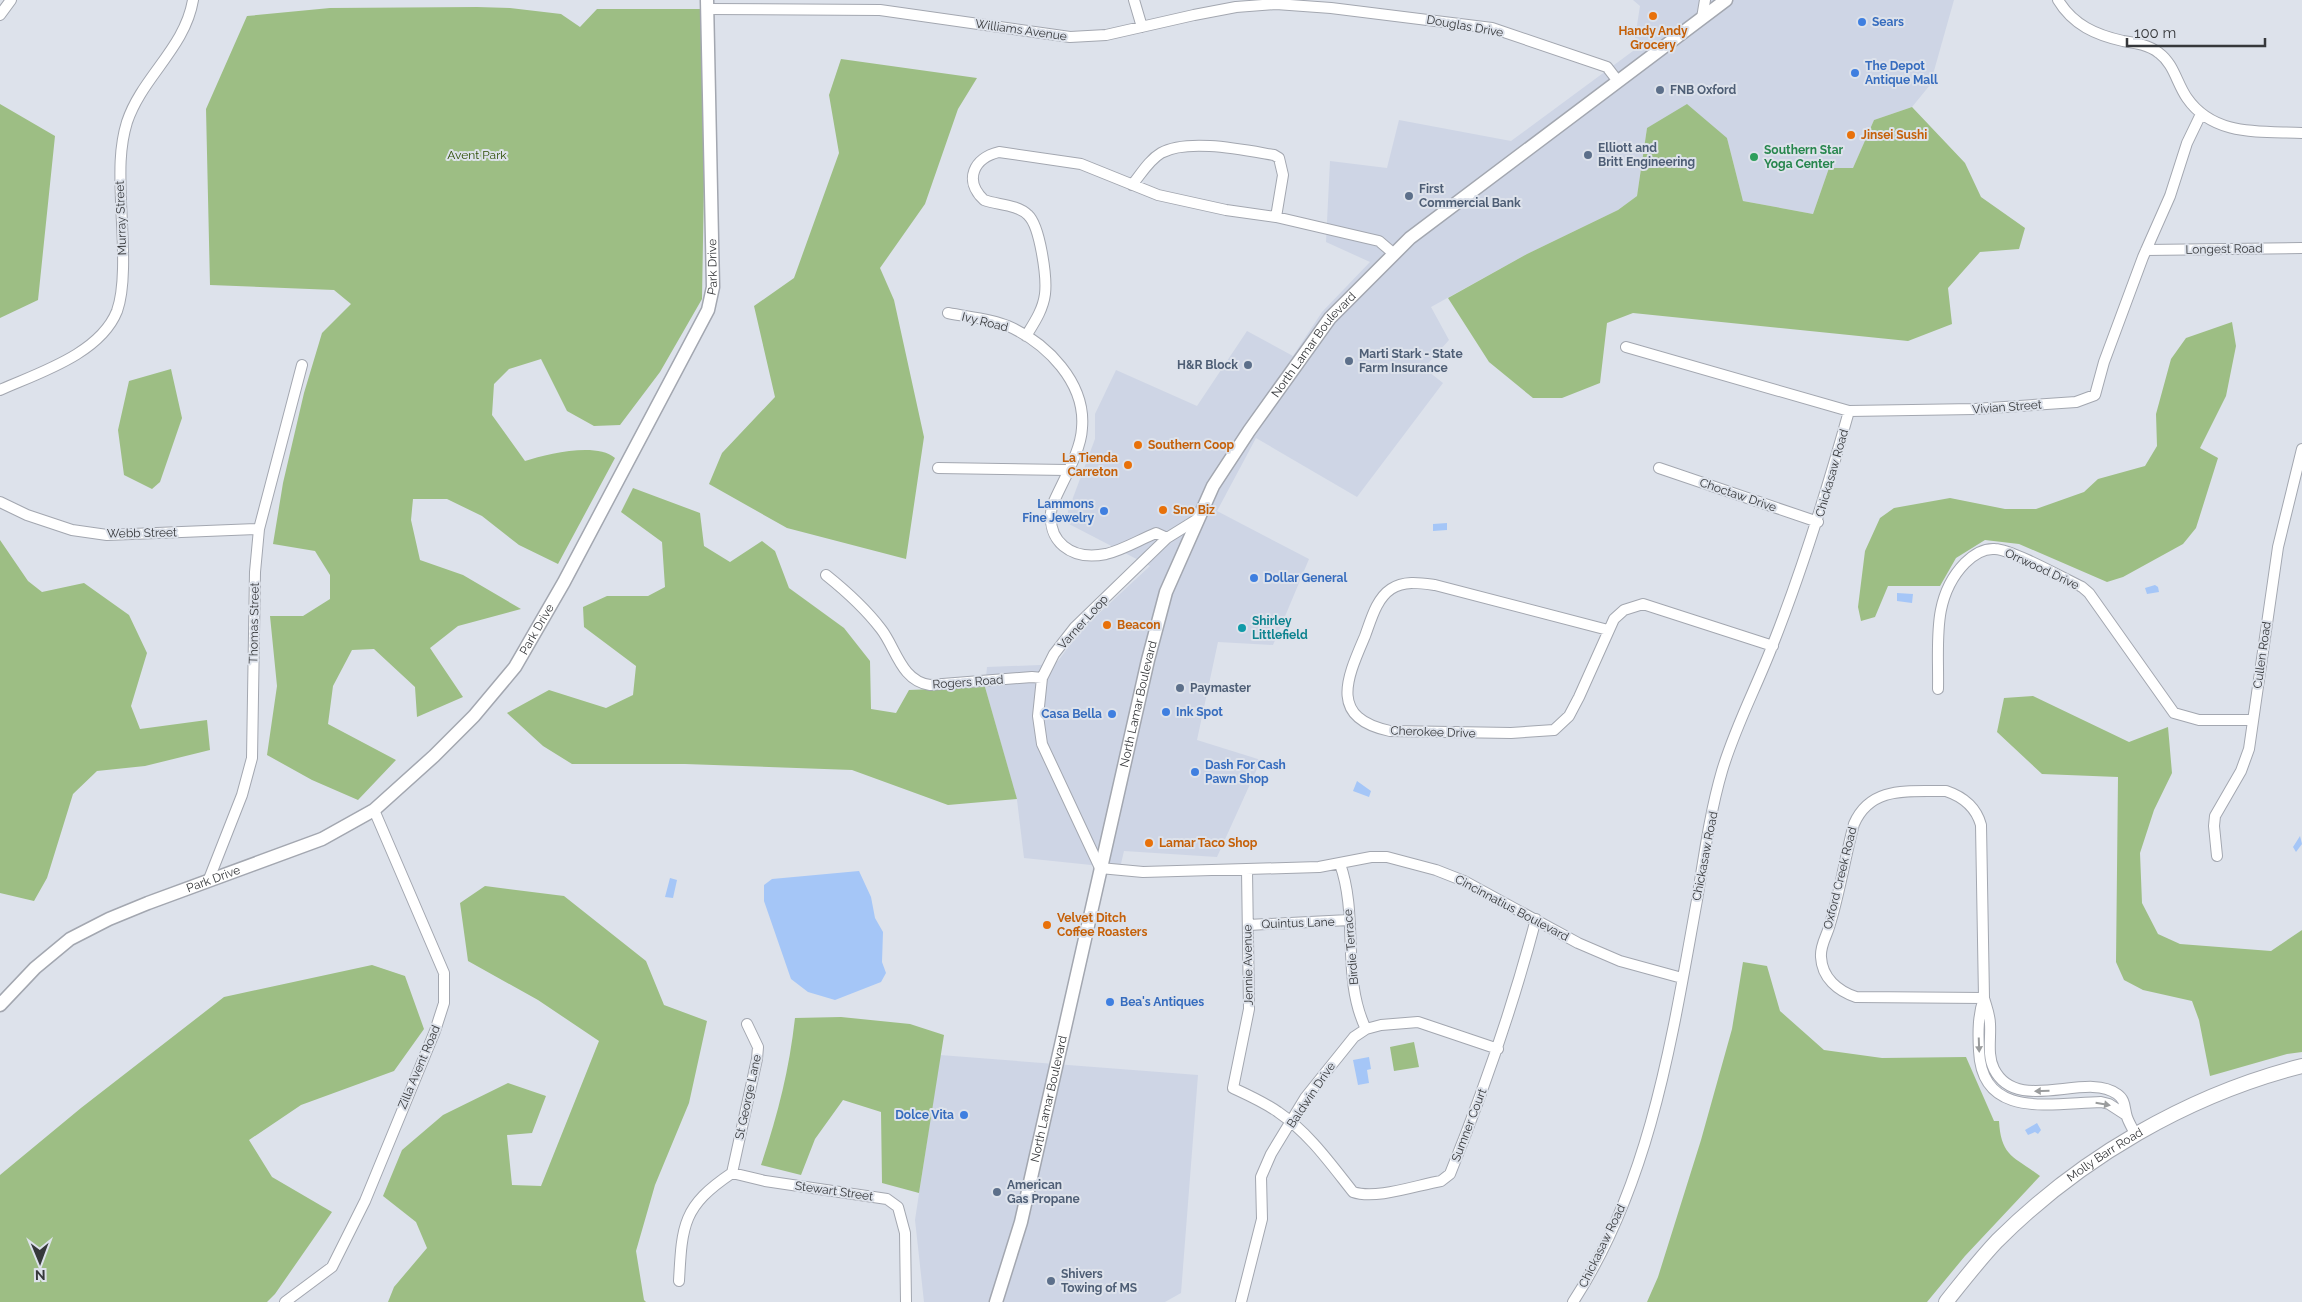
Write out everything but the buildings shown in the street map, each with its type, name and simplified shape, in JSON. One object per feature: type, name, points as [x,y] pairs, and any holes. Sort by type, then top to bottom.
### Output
[{"type":"main road","name":"Molly Barr Road","points":[[1946,1302],[1997,1242],[2041,1202],[2100,1157],[2136,1134],[2199,1102],[2265,1076],[2302,1066]]},
{"type":"street","points":[[0,15],[11,0]]},
{"type":"street","name":"Murray Street","points":[[0,390],[72,359],[92,343],[116,313],[120,299],[122,262],[120,174],[124,137],[136,100],[147,81],[180,39],[193,0]]},
{"type":"street","points":[[1134,0],[1142,27]]},
{"type":"street","points":[[1702,18],[1704,0]]},
{"type":"street","name":"North Lamar Boulevard","points":[[996,1302],[1020,1222],[1141,688],[1166,592],[1196,520],[1213,486],[1301,357],[1330,318],[1393,253],[1440,214],[1726,0]]},
{"type":"street","points":[[2058,0],[2078,24],[2104,37],[2143,45],[2160,53],[2170,65],[2187,98],[2201,114],[2220,126],[2248,132],[2302,133]]},
{"type":"street","name":"Williams Avenue","points":[[707,5],[880,10],[1070,37],[1106,35],[1236,7],[1276,4],[1332,4]]},
{"type":"street","name":"Douglas Drive","points":[[1332,4],[1492,28],[1607,67],[1618,80]]},
{"type":"street","name":"Park Drive","points":[[0,1004],[35,968],[70,939],[110,919],[209,879],[322,839],[374,810],[470,720],[515,667],[564,582],[708,310],[713,287],[707,5]]},
{"type":"street","name":"Vivian Street","points":[[1626,347],[1849,411],[1975,410],[2076,402],[2090,398],[2094,395],[2104,362],[2146,250],[2170,196],[2187,143],[2201,114]]},
{"type":"street","points":[[1132,185],[1162,153],[1180,148],[1203,146],[1274,155],[1279,158],[1283,175],[1276,217]]},
{"type":"street","points":[[1026,336],[1039,315],[1045,293],[1037,232],[1033,222],[1022,211],[984,200],[978,195],[973,185],[973,177],[980,160],[987,155],[999,152],[1026,154],[1081,164],[1158,195],[1197,204],[1276,217],[1379,241],[1393,253]]},
{"type":"street","name":"Longest Road","points":[[2146,250],[2302,248]]},
{"type":"street","name":"Ivy Road","points":[[948,313],[990,321],[1026,336],[1050,355],[1067,374],[1079,400],[1082,429],[1078,446],[1052,506],[1050,516],[1050,526],[1060,545],[1081,554],[1099,555],[1120,550],[1156,533],[1167,538]]},
{"type":"street","name":"Thomas Street","points":[[209,879],[242,795],[252,758],[255,572],[259,529],[302,365]]},
{"type":"street","name":"Chickasaw Road","points":[[1573,1302],[1587,1280],[1614,1228],[1637,1170],[1661,1086],[1722,771],[1747,704],[1773,646],[1818,522],[1849,411]]},
{"type":"street","name":"Cullen Road","points":[[2217,856],[2215,816],[2241,772],[2249,749],[2278,547],[2302,449]]},
{"type":"street","points":[[938,468],[1067,470]]},
{"type":"street","name":"Choctaw Drive","points":[[1659,468],[1818,522]]},
{"type":"street","name":"Webb Street","points":[[0,502],[27,515],[72,530],[107,535],[259,529]]},
{"type":"street","name":"Varner Loop","points":[[1100,868],[1042,744],[1038,716],[1042,678],[1054,654],[1075,627],[1167,538],[1196,520]]},
{"type":"street","name":"Orrwood Drive","points":[[1938,689],[1942,599],[1961,567],[1973,555],[1984,550],[1995,549],[2009,552],[2082,587],[2090,593],[2174,713],[2199,720],[2252,720]]},
{"type":"street","name":"Rogers Road","points":[[826,575],[847,591],[882,630],[900,661],[918,682],[930,685],[1032,677],[1042,678]]},
{"type":"street","name":"Cherokee Drive","points":[[1608,630],[1435,585],[1416,582],[1403,584],[1391,588],[1380,599],[1351,669],[1346,688],[1348,700],[1363,722],[1372,727],[1390,731],[1511,733],[1554,730],[1569,716],[1614,619],[1624,610],[1643,604],[1773,646]]},
{"type":"street","name":"Oxford Creek Road","points":[[1984,998],[1856,997],[1846,994],[1826,977],[1821,957],[1822,945],[1830,926],[1854,824],[1860,810],[1869,801],[1882,795],[1946,791],[1966,801],[1978,815],[1982,849],[1984,998],[1990,1021],[1992,1066],[1999,1078],[2010,1086],[2024,1090],[2106,1088],[2118,1094],[2126,1105],[2126,1115],[2136,1134]]},
{"type":"street","name":"Zilla Avent Road","points":[[285,1302],[332,1267],[365,1201],[436,1031],[444,1003],[444,973],[374,810]]},
{"type":"street","name":"Cincinnatius Boulevard","points":[[1100,868],[1143,872],[1320,868],[1372,857],[1387,857],[1464,881],[1578,943],[1620,960],[1682,978]]},
{"type":"street","name":"Birdie Terrace","points":[[1340,864],[1344,876],[1356,1003],[1366,1029]]},
{"type":"street","name":"Jennie Avenue","points":[[1234,1088],[1249,1009],[1247,870]]},
{"type":"street","name":"Sumner Court","points":[[1234,1088],[1264,1103],[1292,1122],[1317,1147],[1353,1192],[1371,1195],[1441,1180],[1450,1174],[1498,1049],[1522,973],[1536,919]]},
{"type":"street","name":"Quintus Lane","points":[[1248,925],[1349,920]]},
{"type":"street","name":"Oxford Creek Road","points":[[1984,998],[1979,1013],[1980,1069],[1993,1089],[2014,1103],[2101,1102],[2109,1104],[2126,1115]]},
{"type":"street","name":"Baldwin Drive","points":[[1241,1302],[1262,1219],[1261,1177],[1271,1154],[1306,1098],[1342,1050],[1366,1029],[1390,1023],[1418,1022],[1498,1049]]},
{"type":"street","name":"St George Lane","points":[[732,1173],[757,1059],[758,1047],[747,1024]]},
{"type":"street","points":[[679,1281],[683,1230],[688,1216],[703,1195],[732,1173]]},
{"type":"street","name":"Stewart Street","points":[[732,1173],[766,1182],[887,1199],[898,1207],[905,1233],[906,1302]]},
{"type":"shaded area","points":[[1633,0],[1954,0],[1930,85],[1912,107],[1874,120],[1853,168],[1829,168],[1813,214],[1743,201],[1727,138],[1647,128],[1637,196],[1618,210],[1527,254],[1431,307],[1449,340],[1424,368],[1443,383],[1357,497],[1256,438],[1217,511],[1309,559],[1273,645],[1218,642],[1197,740],[1261,760],[1217,857],[1124,851],[1120,868],[1024,858],[1017,800],[985,687],[987,667],[1040,665],[1058,661],[1081,630],[1150,566],[1069,524],[1068,511],[1095,439],[1095,414],[1116,370],[1197,406],[1247,331],[1293,356],[1322,312],[1370,262],[1326,242],[1330,161],[1387,168],[1399,120],[1511,141],[1633,51],[1640,6]]},
{"type":"shaded area","points":[[940,1055],[1198,1075],[1181,1293],[1165,1302],[924,1302],[915,1220]]},
{"type":"green space","name":"Avent Park","points":[[330,8],[510,8],[561,14],[580,27],[597,9],[707,9],[702,299],[660,372],[620,425],[594,426],[567,411],[541,359],[509,369],[494,384],[492,415],[525,461],[546,455],[584,450],[607,453],[615,458],[558,564],[519,545],[482,516],[447,499],[413,499],[411,520],[420,560],[463,575],[521,609],[458,626],[430,648],[463,697],[417,717],[415,687],[374,649],[352,650],[333,686],[328,724],[396,760],[358,800],[312,780],[267,755],[277,686],[270,616],[303,616],[330,599],[330,575],[315,551],[273,544],[283,483],[304,393],[322,333],[351,304],[334,290],[210,285],[206,109],[247,16]]},
{"type":"green space","points":[[841,59],[977,78],[958,109],[925,204],[880,268],[894,300],[924,437],[906,559],[787,528],[709,484],[722,453],[775,397],[754,306],[794,278],[839,153],[829,95]]},
{"type":"green space","points":[[0,104],[55,136],[38,300],[0,318]]},
{"type":"green space","points":[[1687,104],[1727,138],[1743,201],[1813,214],[1829,168],[1853,168],[1874,120],[1912,107],[1965,163],[1981,197],[2025,228],[2019,249],[1980,252],[1948,288],[1952,324],[1908,341],[1633,313],[1607,323],[1600,383],[1562,398],[1533,398],[1489,362],[1448,298],[1527,254],[1618,210],[1637,196],[1647,128]]},
{"type":"green space","points":[[2232,322],[2236,346],[2226,396],[2200,448],[2218,458],[2196,528],[2183,544],[2123,577],[2107,582],[2019,544],[1985,540],[1956,558],[1940,586],[1888,586],[1875,617],[1861,621],[1858,607],[1865,551],[1880,518],[1894,508],[1950,498],[2005,509],[2036,509],[2084,492],[2098,479],[2145,466],[2157,446],[2156,414],[2171,359],[2186,338]]},
{"type":"green space","points":[[171,369],[182,418],[160,482],[152,489],[124,475],[118,430],[129,381]]},
{"type":"green space","points":[[633,488],[700,513],[704,546],[730,562],[762,541],[775,551],[789,588],[844,628],[870,661],[871,709],[896,713],[909,690],[985,687],[1017,799],[948,805],[852,770],[685,764],[572,764],[543,746],[507,713],[549,690],[606,708],[633,695],[636,666],[584,627],[583,607],[607,596],[648,596],[665,587],[662,542],[621,512]]},
{"type":"green space","points":[[0,540],[28,581],[42,592],[84,583],[129,615],[147,653],[131,706],[140,729],[207,720],[210,750],[145,766],[97,771],[73,794],[47,878],[34,901],[0,893]]},
{"type":"green space","points":[[2033,696],[2129,742],[2168,727],[2172,773],[2154,810],[2140,853],[2142,903],[2158,934],[2180,944],[2271,951],[2302,930],[2302,1052],[2287,1054],[2210,1076],[2199,1020],[2192,1001],[2143,990],[2124,980],[2116,962],[2118,777],[2042,774],[1997,732],[2004,698]]},
{"type":"green space","points":[[485,886],[564,896],[646,961],[664,1005],[707,1021],[689,1103],[655,1185],[636,1251],[644,1300],[646,1302],[388,1302],[394,1287],[427,1248],[416,1222],[383,1196],[402,1150],[443,1115],[508,1083],[546,1096],[532,1133],[507,1135],[512,1185],[541,1186],[599,1041],[538,1000],[468,961],[460,903]]},
{"type":"green space","points":[[1743,962],[1767,966],[1780,1011],[1824,1050],[1882,1058],[1966,1057],[1994,1121],[1999,1121],[2002,1142],[2006,1149],[2016,1159],[2040,1176],[1965,1256],[1927,1302],[1647,1302],[1658,1277],[1701,1140],[1732,1029]]},
{"type":"green space","points":[[372,965],[405,976],[424,1029],[394,1071],[301,1105],[249,1140],[272,1177],[332,1212],[275,1294],[267,1302],[0,1302],[0,1175],[81,1108],[224,997]]},
{"type":"green space","points":[[841,1017],[910,1024],[944,1035],[919,1193],[882,1183],[881,1112],[843,1100],[815,1139],[801,1175],[761,1165],[782,1092],[790,1056],[795,1018]]},
{"type":"green space","points":[[1414,1042],[1419,1067],[1394,1071],[1390,1047]]},
{"type":"water","points":[[1447,523],[1447,530],[1433,531],[1433,524]]},
{"type":"water","points":[[2155,585],[2158,587],[2159,592],[2147,594],[2145,588]]},
{"type":"water","points":[[1897,593],[1913,594],[1912,603],[1897,601]]},
{"type":"water","points":[[1357,781],[1371,791],[1369,797],[1353,791]]},
{"type":"water","points":[[2300,836],[2302,844],[2296,852],[2293,847]]},
{"type":"water","points":[[859,871],[871,897],[875,918],[883,932],[882,962],[886,973],[881,982],[835,1000],[808,992],[791,979],[764,901],[764,885],[772,879]]},
{"type":"water","points":[[670,878],[677,880],[673,898],[665,897]]},
{"type":"water","points":[[1369,1057],[1371,1069],[1367,1070],[1369,1083],[1358,1085],[1353,1060]]},
{"type":"water","points":[[2037,1123],[2041,1130],[2038,1134],[2035,1132],[2028,1135],[2025,1130]]},
{"type":"place","name":"Handy Andy Grocery","points":[[1653,16]]},
{"type":"place","name":"Sears","points":[[1862,22]]},
{"type":"place","name":"The Depot Antique Mall","points":[[1855,73]]},
{"type":"place","name":"FNB Oxford","points":[[1660,90]]},
{"type":"place","name":"Jinsei Sushi","points":[[1851,135]]},
{"type":"place","name":"Elliott and Britt Engineering","points":[[1588,155]]},
{"type":"place","name":"Southern Star Yoga Center","points":[[1754,157]]},
{"type":"place","name":"First Commercial Bank","points":[[1409,196]]},
{"type":"place","name":"Marti Stark - State Farm Insurance","points":[[1349,361]]},
{"type":"place","name":"H&R Block","points":[[1248,365]]},
{"type":"place","name":"Southern Coop","points":[[1138,445]]},
{"type":"place","name":"La Tienda Carreton","points":[[1128,465]]},
{"type":"place","name":"Sno Biz","points":[[1163,510]]},
{"type":"place","name":"Lammons Fine Jewelry","points":[[1104,511]]},
{"type":"place","name":"Dollar General","points":[[1254,578]]},
{"type":"place","name":"Beacon","points":[[1107,625]]},
{"type":"place","name":"Shirley Littlefield","points":[[1242,628]]},
{"type":"place","name":"Paymaster","points":[[1180,688]]},
{"type":"place","name":"Ink Spot","points":[[1166,712]]},
{"type":"place","name":"Casa Bella","points":[[1112,714]]},
{"type":"place","name":"Dash For Cash Pawn Shop","points":[[1195,772]]},
{"type":"place","name":"Lamar Taco Shop","points":[[1149,843]]},
{"type":"place","name":"Velvet Ditch Coffee Roasters","points":[[1047,925]]},
{"type":"place","name":"Bea's Antiques","points":[[1110,1002]]},
{"type":"place","name":"Dolce Vita","points":[[964,1115]]},
{"type":"place","name":"American Gas Propane","points":[[997,1192]]},
{"type":"place","name":"Shivers Towing of MS","points":[[1051,1281]]}]
